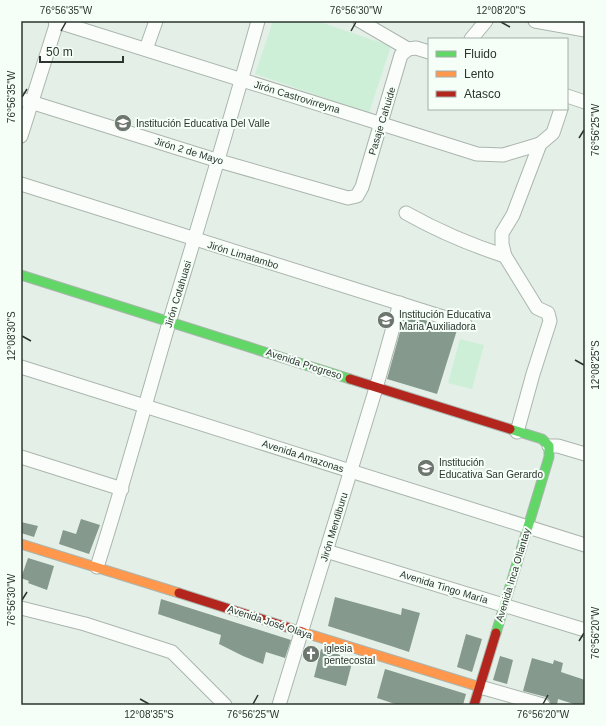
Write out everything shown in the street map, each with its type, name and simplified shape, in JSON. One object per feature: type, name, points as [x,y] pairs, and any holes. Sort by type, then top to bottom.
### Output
[{"type":"street","points":[[146,49],[156,21]]},
{"type":"street","name":"Jirón Cotahuasi","points":[[97,567],[122,489],[145,406],[219,161],[258,21]]},
{"type":"street","points":[[360,21],[408,49],[416,48],[428,52]]},
{"type":"street","points":[[472,38],[486,21]]},
{"type":"street","points":[[535,21],[585,30]]},
{"type":"street","points":[[21,136],[26,100],[60,22]]},
{"type":"street","name":"Jirón Castrovirreyna","points":[[60,22],[477,154],[503,155],[540,144]]},
{"type":"street","name":"Pasaje Cahuide","points":[[357,196],[362,187],[402,55],[408,49]]},
{"type":"street","points":[[568,96],[585,102]]},
{"type":"street","name":"Jirón 2 de Mayo","points":[[26,100],[219,161],[348,198],[357,196]]},
{"type":"street","points":[[517,432],[550,321],[548,313],[537,308],[505,256],[502,244],[502,233],[513,215],[540,144],[553,133],[561,110]]},
{"type":"street","name":"Jirón Limatambo","points":[[21,184],[465,324]]},
{"type":"street","points":[[406,213],[424,223],[484,249],[505,256]]},
{"type":"street","name":"Avenida Progreso","points":[[21,275],[542,439],[549,446],[584,450]]},
{"type":"street","name":"Jirón Mendiburu","points":[[279,705],[351,472],[400,303]]},
{"type":"street","name":"Avenida Amazonas","points":[[21,367],[585,545]]},
{"type":"street","name":"Avenida Inca Ollantay","points":[[474,705],[549,457],[549,446]]},
{"type":"street","points":[[21,457],[122,489]]},
{"type":"street","name":"Avenida José Olaya","points":[[21,544],[542,705]]},
{"type":"street","name":"Avenida Tingo María","points":[[326,551],[585,630]]},
{"type":"street","points":[[21,608],[85,624],[172,652],[226,705]]},
{"type":"green space","points":[[273,21],[317,21],[391,46],[369,113],[255,74]]},
{"type":"green space","points":[[460,339],[484,345],[472,389],[448,383]]},
{"type":"building","points":[[405,314],[457,330],[437,394],[387,379]]},
{"type":"building","points":[[81,519],[100,525],[89,554],[59,544],[63,530],[76,534]]},
{"type":"building","points":[[21,522],[38,526],[34,537],[21,533]]},
{"type":"building","points":[[28,558],[54,566],[47,590],[28,583],[29,581],[21,578]]},
{"type":"building","points":[[335,597],[401,615],[402,608],[420,613],[409,652],[328,626]]},
{"type":"building","points":[[161,599],[291,640],[285,658],[266,652],[263,664],[243,656],[219,644],[221,635],[158,614]]},
{"type":"building","points":[[466,634],[482,639],[472,672],[457,667]]},
{"type":"building","points":[[321,649],[353,659],[346,686],[314,677]]},
{"type":"building","points":[[500,656],[513,660],[507,684],[493,680]]},
{"type":"building","points":[[532,658],[553,664],[554,660],[563,663],[561,672],[585,680],[585,705],[577,705],[558,699],[557,705],[551,705],[546,697],[523,691]]},
{"type":"building","points":[[385,669],[466,694],[463,705],[398,705],[377,698]]},
{"type":"traffic: fast","points":[[21,275],[350,379]]},
{"type":"traffic: fast","points":[[496,633],[549,457],[549,446],[542,439],[510,429]]},
{"type":"traffic: slow","points":[[21,544],[179,593]]},
{"type":"traffic: slow","points":[[302,632],[480,687]]},
{"type":"traffic: jam","points":[[350,379],[510,429]]},
{"type":"traffic: jam","points":[[179,593],[302,632]]},
{"type":"traffic: jam","points":[[474,705],[496,633]]},
{"type":"place","name":"Institución Educativa Del Valle","points":[[123,123]]},
{"type":"place","name":"Institución Educativa Maria Auxiliadora","points":[[386,320]]},
{"type":"place","name":"Institución Educativa San Gerardo","points":[[426,468]]},
{"type":"place","name":"iglesia pentecostal","points":[[311,654]]}]
